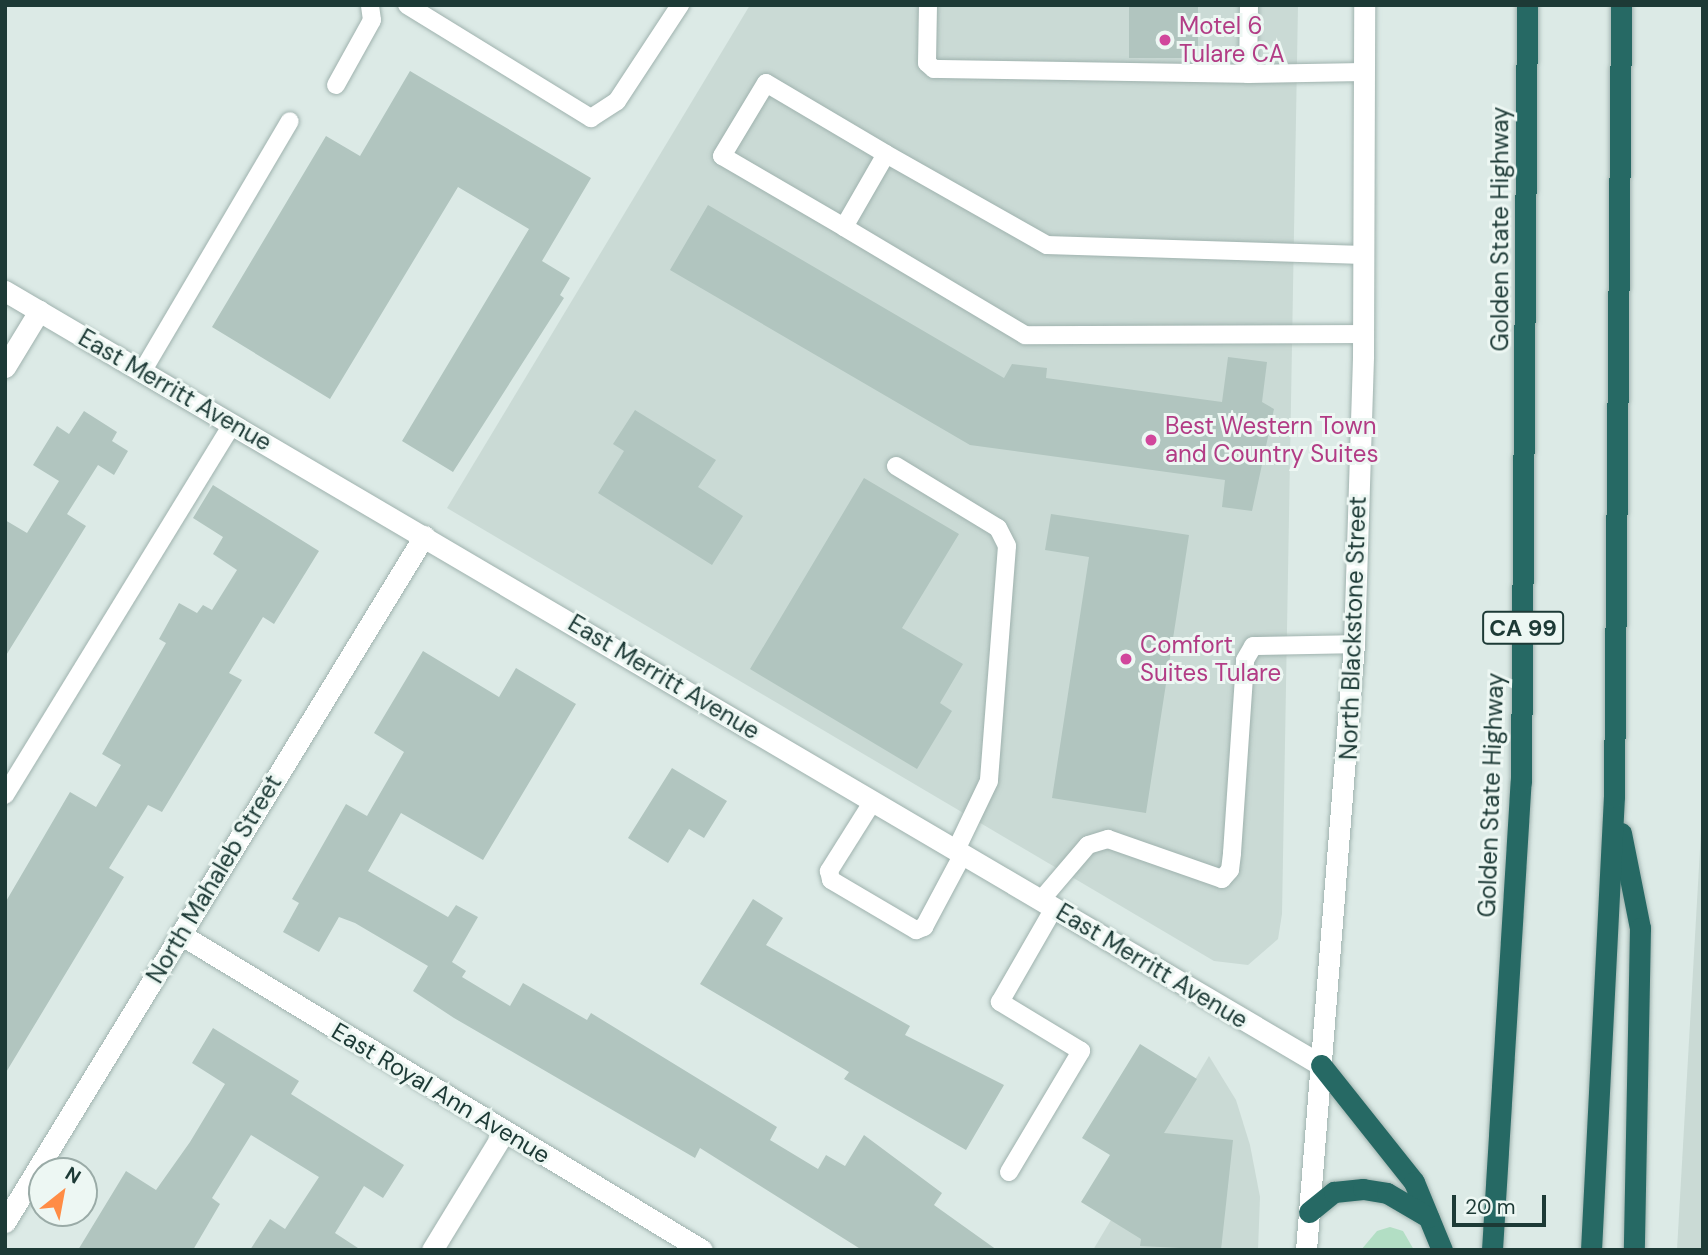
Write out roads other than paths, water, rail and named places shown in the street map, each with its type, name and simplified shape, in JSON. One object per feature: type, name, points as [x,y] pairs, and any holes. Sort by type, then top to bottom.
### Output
[{"type":"highway","name":"Golden State Highway","points":[[1492,1250],[1521,782],[1527,5]]},
{"type":"highway","points":[[1591,1250],[1614,797],[1621,5]]},
{"type":"highway","points":[[1614,797],[1640,928],[1634,1250]]},
{"type":"highway","points":[[1321,1065],[1386,1142],[1414,1182],[1442,1250]]},
{"type":"highway","points":[[1309,1212],[1334,1192],[1363,1189],[1398,1198],[1430,1218]]},
{"type":"street","name":"North Blackstone Street","points":[[1306,1250],[1354,644],[1363,334],[1364,5]]},
{"type":"street","name":"East Merritt Avenue","points":[[5,291],[1321,1065]]},
{"type":"street","points":[[5,367],[39,311]]},
{"type":"street","name":"North Mahaleb Street","points":[[5,1222],[424,536]]},
{"type":"street","name":"East Royal Ann Avenue","points":[[180,934],[702,1250]]},
{"type":"street","points":[[432,1250],[504,1132]]},
{"type":"lane","points":[[336,85],[373,20],[370,5]]},
{"type":"lane","points":[[407,5],[591,118],[617,101],[680,5]]},
{"type":"lane","points":[[928,5],[927,63],[934,69],[1248,74],[1364,72]]},
{"type":"lane","points":[[1248,74],[1249,5]]},
{"type":"lane","points":[[1363,255],[1046,244],[766,83],[722,156],[1024,334],[1363,334]]},
{"type":"lane","points":[[142,372],[290,121]]},
{"type":"lane","points":[[844,227],[887,154]]},
{"type":"lane","points":[[5,795],[232,424]]},
{"type":"lane","points":[[873,801],[829,871],[831,880],[916,930],[924,927],[989,781],[1007,546],[998,528],[896,466]]},
{"type":"lane","points":[[1009,1172],[1081,1051],[1000,1002],[1048,904],[1088,845],[1108,839],[1222,879],[1230,870],[1232,853],[1245,660],[1254,646],[1354,644]]},
{"type":"place","name":"Motel 6 Tulare CA","points":[[1165,40]]},
{"type":"place","name":"Best Western Town and Country Suites","points":[[1151,440]]},
{"type":"place","name":"Comfort Suites Tulare","points":[[1126,659]]}]
